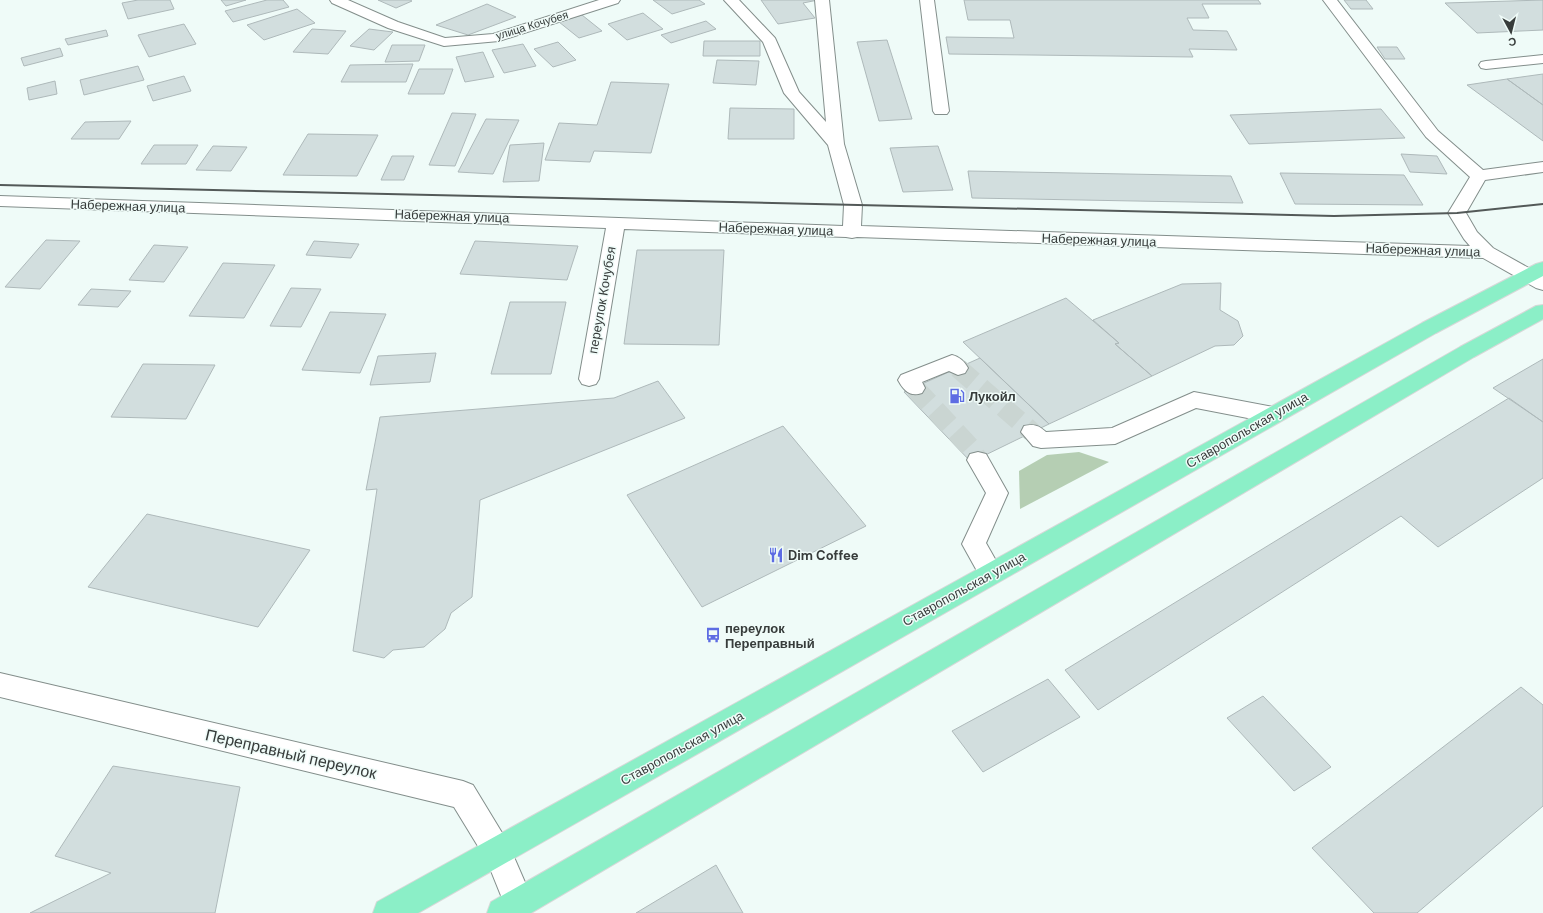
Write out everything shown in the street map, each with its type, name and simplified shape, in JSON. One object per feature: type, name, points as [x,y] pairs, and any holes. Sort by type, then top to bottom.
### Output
[{"type":"main road","name":"Ставропольская улица","points":[[388,913],[1273,415],[1538,275]]},
{"type":"main road","points":[[511,908],[1454,360],[1543,311]]},
{"type":"street","name":"улица Кочубея","points":[[337,0],[393,25],[444,42],[494,38],[613,0]]},
{"type":"street","points":[[731,0],[770,41],[792,93],[836,144]]},
{"type":"street","points":[[822,0],[836,144],[852,205],[852,233]]},
{"type":"street","points":[[927,0],[942,111]]},
{"type":"street","points":[[1330,0],[1432,134],[1479,176],[1543,167]]},
{"type":"street","points":[[1486,65],[1543,58]]},
{"type":"street","points":[[1479,176],[1457,213],[1470,235],[1487,252]]},
{"type":"street","name":"Набережная улица","points":[[0,201],[616,222],[852,233],[1487,252],[1538,275]]},
{"type":"street","name":"переулок Кочубея","points":[[589,378],[616,222]]},
{"type":"street","points":[[915,388],[908,380],[952,362],[958,368]]},
{"type":"street","points":[[1032,432],[1041,440],[1116,436],[1194,400],[1273,415]]},
{"type":"street","points":[[978,460],[997,493],[974,544],[991,573]]},
{"type":"street","name":"Переправный переулок","points":[[0,685],[463,795],[497,851],[511,908]]},
{"type":"green space","points":[[1079,452],[1109,462],[1020,509],[1019,471],[1047,455]]},
{"type":"building","points":[[138,0],[170,0],[174,9],[128,19],[122,3]]},
{"type":"building","points":[[221,0],[246,0],[226,6]]},
{"type":"building","points":[[267,0],[283,0],[289,7],[233,22],[225,11]]},
{"type":"building","points":[[378,0],[410,0],[412,1],[396,8]]},
{"type":"building","points":[[653,0],[699,0],[705,4],[672,14]]},
{"type":"building","points":[[761,0],[818,0],[803,3],[815,18],[778,24]]},
{"type":"building","points":[[964,0],[1258,0],[1261,4],[1202,4],[1209,18],[1187,18],[1193,30],[1227,31],[1237,50],[1189,49],[1193,57],[949,54],[946,37],[1014,38],[1010,20],[968,20]]},
{"type":"building","points":[[1344,0],[1366,0],[1373,9],[1351,9]]},
{"type":"building","points":[[1543,0],[1543,30],[1477,33],[1445,3]]},
{"type":"building","points":[[487,4],[516,17],[468,35],[436,25]]},
{"type":"building","points":[[297,9],[315,23],[264,40],[247,25]]},
{"type":"building","points":[[643,13],[663,29],[627,40],[608,24]]},
{"type":"building","points":[[582,15],[602,31],[579,38],[559,22]]},
{"type":"building","points":[[706,21],[716,29],[671,43],[661,35]]},
{"type":"building","points":[[184,24],[196,44],[149,57],[138,35]]},
{"type":"building","points":[[312,29],[346,31],[328,54],[293,52]]},
{"type":"building","points":[[369,29],[393,32],[374,50],[350,46]]},
{"type":"building","points":[[106,30],[108,36],[68,45],[65,39]]},
{"type":"building","points":[[887,40],[912,119],[879,121],[857,42]]},
{"type":"building","points":[[704,41],[760,41],[760,56],[703,56]]},
{"type":"building","points":[[558,42],[576,60],[553,67],[534,49]]},
{"type":"building","points":[[523,44],[536,66],[504,73],[492,50]]},
{"type":"building","points":[[392,45],[425,45],[419,61],[385,62]]},
{"type":"building","points":[[1377,47],[1397,47],[1405,59],[1385,59]]},
{"type":"building","points":[[60,48],[63,56],[24,66],[21,58]]},
{"type":"building","points":[[483,52],[494,77],[465,82],[456,57]]},
{"type":"building","points":[[717,60],[759,61],[756,85],[713,83]]},
{"type":"building","points":[[413,64],[406,82],[341,82],[350,65]]},
{"type":"building","points":[[138,66],[144,80],[84,95],[80,80]]},
{"type":"building","points":[[419,69],[453,69],[444,94],[408,94]]},
{"type":"building","points":[[1543,74],[1543,105],[1507,79]]},
{"type":"building","points":[[184,76],[191,91],[153,101],[147,86]]},
{"type":"building","points":[[1507,79],[1543,105],[1543,141],[1467,85]]},
{"type":"building","points":[[55,81],[57,94],[29,100],[27,88]]},
{"type":"building","points":[[611,82],[669,84],[651,153],[594,151],[590,162],[545,160],[559,123],[597,125]]},
{"type":"building","points":[[730,108],[794,109],[794,139],[728,139]]},
{"type":"building","points":[[1381,109],[1405,138],[1249,144],[1230,115]]},
{"type":"building","points":[[452,113],[476,114],[455,166],[429,165]]},
{"type":"building","points":[[486,119],[519,120],[493,174],[458,172]]},
{"type":"building","points":[[131,121],[119,139],[71,139],[85,122]]},
{"type":"building","points":[[308,134],[378,135],[357,176],[283,175]]},
{"type":"building","points":[[544,143],[539,181],[503,182],[510,145]]},
{"type":"building","points":[[154,145],[198,145],[186,164],[141,164]]},
{"type":"building","points":[[213,146],[247,147],[231,171],[196,170]]},
{"type":"building","points":[[938,146],[953,190],[903,192],[890,148]]},
{"type":"building","points":[[1401,154],[1437,156],[1447,174],[1410,172]]},
{"type":"building","points":[[392,156],[414,156],[404,180],[381,180]]},
{"type":"building","points":[[968,171],[1231,176],[1243,203],[972,198]]},
{"type":"building","points":[[1280,173],[1404,175],[1423,205],[1295,204]]},
{"type":"building","points":[[46,240],[80,241],[40,289],[5,287]]},
{"type":"building","points":[[314,241],[359,244],[351,258],[306,255]]},
{"type":"building","points":[[475,241],[578,246],[567,280],[460,274]]},
{"type":"building","points":[[154,245],[188,247],[164,282],[129,280]]},
{"type":"building","points":[[637,250],[724,250],[719,345],[624,344]]},
{"type":"building","points":[[223,263],[275,265],[244,318],[189,316]]},
{"type":"building","points":[[1221,283],[1220,310],[1238,321],[1243,336],[1234,345],[1215,346],[1152,376],[1115,344],[1119,343],[1093,320],[1182,284]]},
{"type":"building","points":[[291,288],[321,289],[301,327],[270,326]]},
{"type":"building","points":[[91,289],[131,291],[118,307],[78,305]]},
{"type":"building","points":[[1066,298],[1119,343],[1115,344],[1152,376],[1049,424],[963,342]]},
{"type":"building","points":[[510,302],[566,302],[551,374],[491,374]]},
{"type":"building","points":[[330,312],[386,314],[360,373],[302,370]]},
{"type":"building","points":[[436,353],[430,382],[370,385],[378,356]]},
{"type":"building","points":[[980,358],[1049,424],[971,462],[904,392]]},
{"type":"building","points":[[1543,359],[1543,422],[1493,388]]},
{"type":"building","points":[[143,364],[215,365],[186,419],[111,417]]},
{"type":"building","points":[[658,381],[685,418],[480,500],[472,597],[451,613],[445,629],[424,647],[393,650],[384,658],[353,651],[377,489],[366,490],[380,417],[614,398]]},
{"type":"building","points":[[1509,398],[1543,422],[1543,478],[1438,547],[1401,516],[1098,710],[1065,670]]},
{"type":"building","points":[[783,426],[866,526],[702,607],[627,495]]},
{"type":"building","points":[[147,514],[310,550],[258,627],[88,587]]},
{"type":"building","points":[[1048,679],[1080,717],[983,772],[952,731]]},
{"type":"building","points":[[1521,687],[1543,705],[1543,806],[1417,913],[1374,913],[1312,848]]},
{"type":"building","points":[[1263,696],[1331,767],[1294,791],[1227,718]]},
{"type":"building","points":[[113,766],[240,787],[215,913],[30,913],[111,873],[55,856]]},
{"type":"building","points":[[716,865],[743,913],[636,913]]},
{"type":"tunnel","points":[[958,368],[1032,432]]},
{"type":"tunnel","points":[[915,388],[971,448],[978,460]]},
{"type":"railway","points":[[0,185],[1334,216],[1457,213],[1543,204]]},
{"type":"place","name":"Лукойл","points":[[957,396]]},
{"type":"place","name":"Dim Coffee","points":[[776,555]]},
{"type":"place","name":"переулок Переправный","points":[[713,635]]}]
